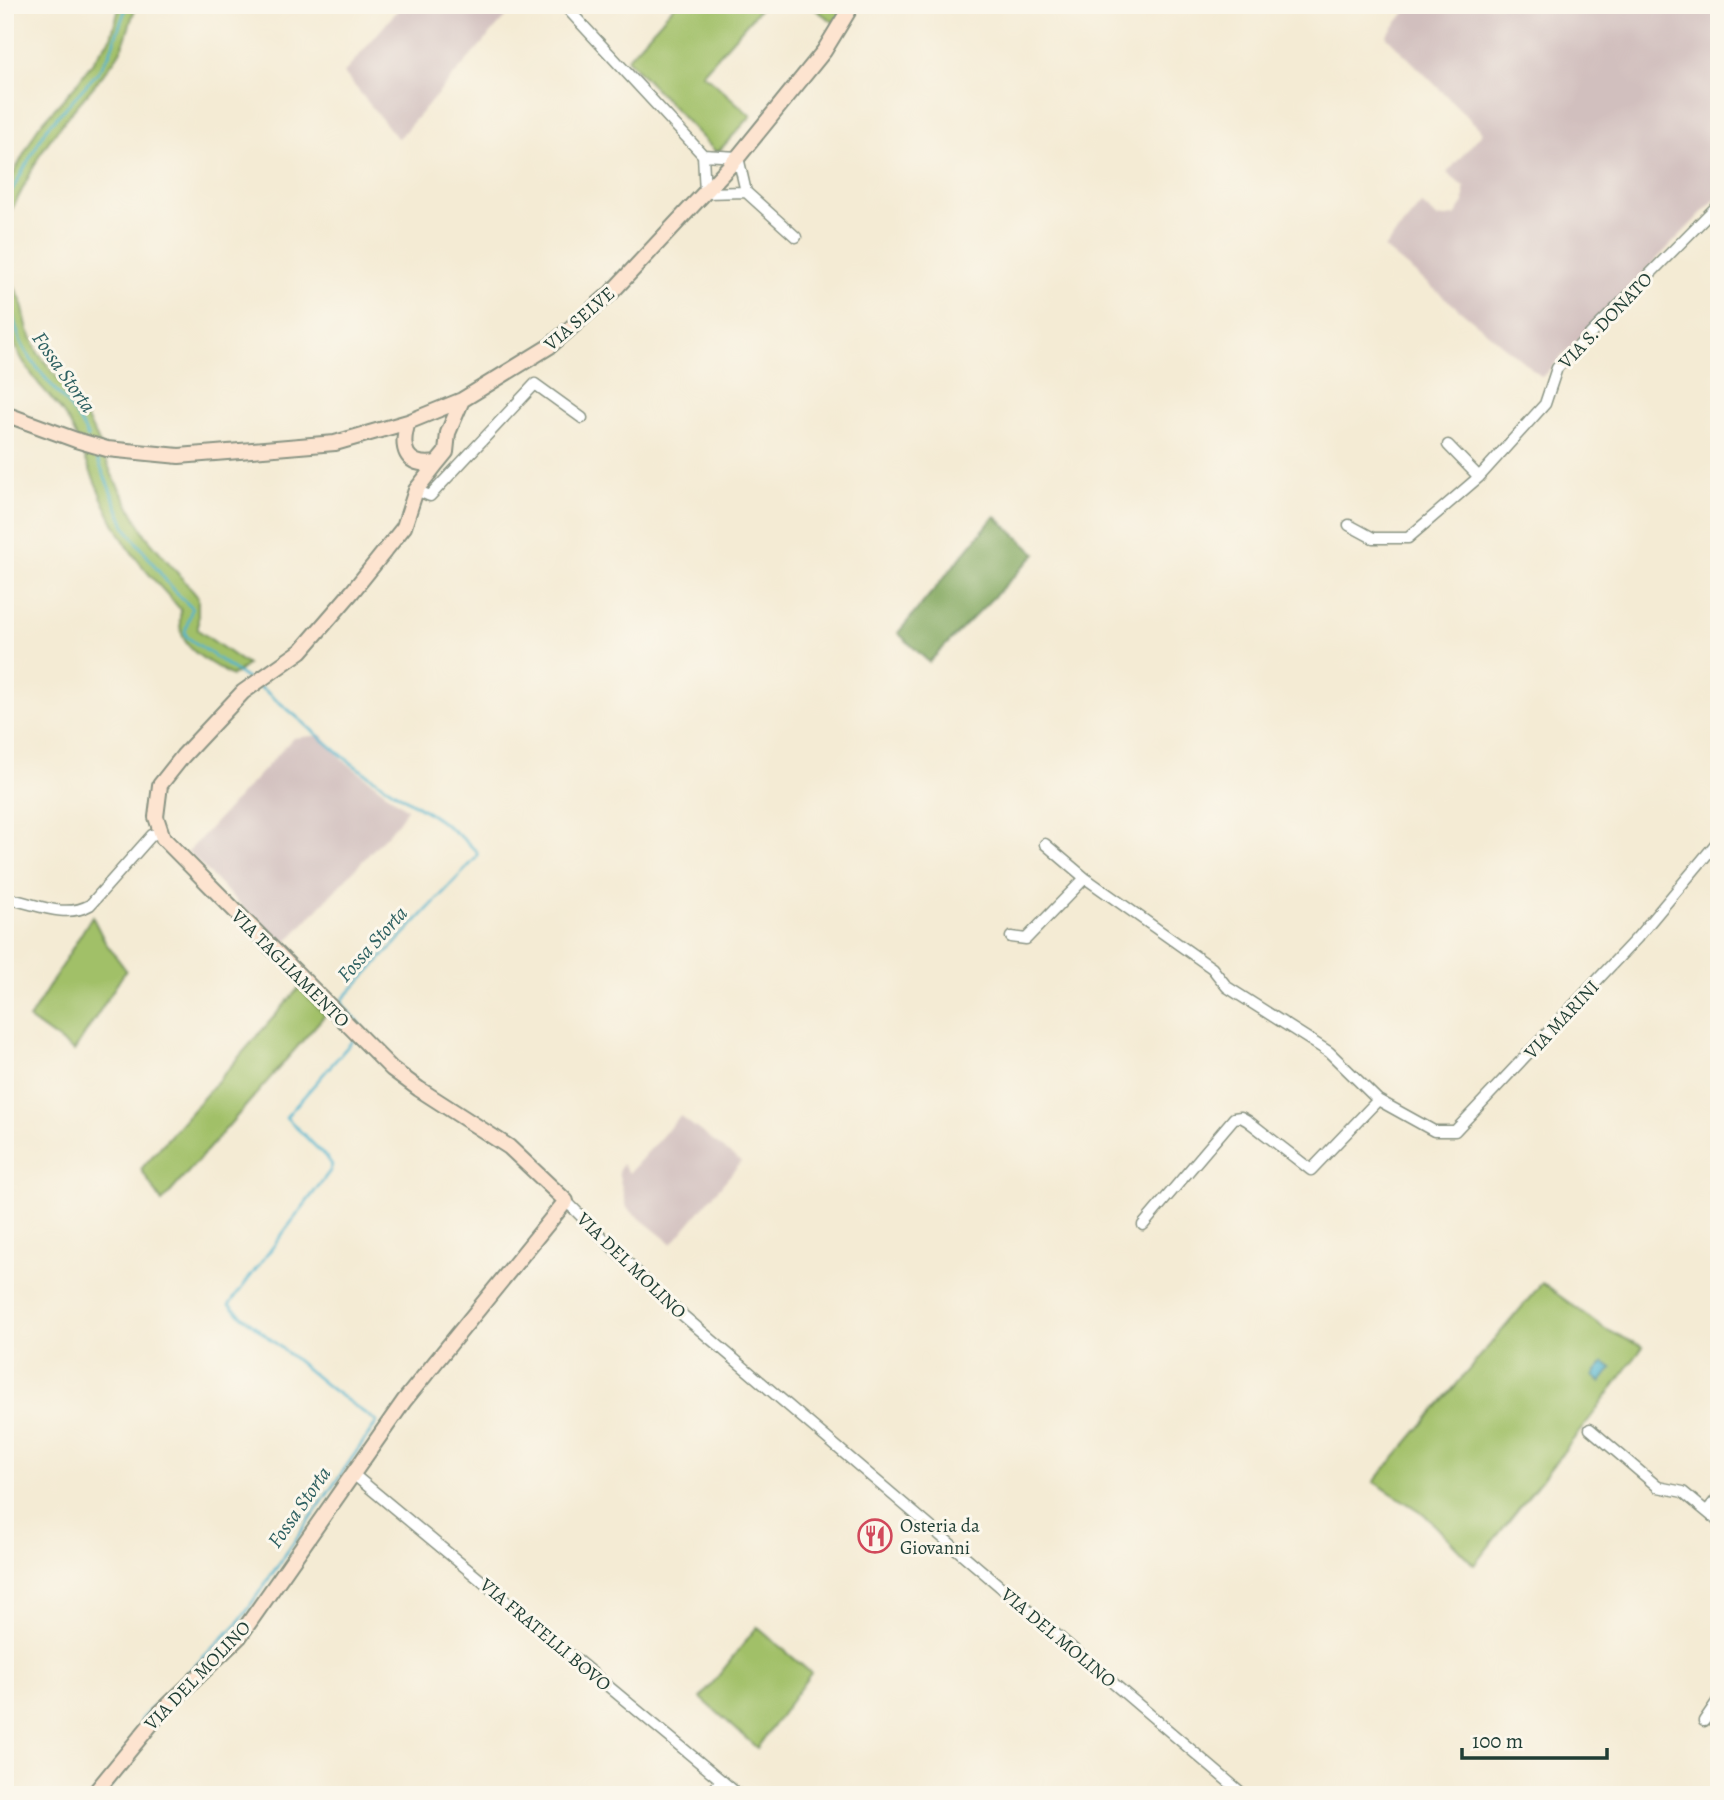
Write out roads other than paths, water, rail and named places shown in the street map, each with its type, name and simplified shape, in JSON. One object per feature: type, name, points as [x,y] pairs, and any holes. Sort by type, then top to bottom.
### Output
[{"type":"street","points":[[564,5],[703,155],[705,193],[746,192]]},
{"type":"street","name":"VIA SELVE","points":[[426,415],[462,400],[550,346],[611,293],[738,157],[824,51],[852,5]]},
{"type":"street","points":[[703,155],[738,157],[746,192],[796,237]]},
{"type":"street","name":"VIA S. DONATO","points":[[1349,525],[1373,538],[1408,538],[1479,477],[1545,404],[1557,368],[1719,204]]},
{"type":"street","points":[[416,490],[430,496],[536,384],[582,418]]},
{"type":"street","points":[[5,898],[53,910],[82,910],[90,905],[152,835],[160,833],[156,817],[160,785],[183,756],[243,692],[301,651],[404,527],[416,490],[446,452],[449,433],[462,400]]},
{"type":"street","points":[[5,414],[107,449],[179,456],[230,454],[335,443],[426,415],[449,433]]},
{"type":"street","points":[[403,448],[408,422]]},
{"type":"street","points":[[377,432],[403,448],[412,460],[416,490]]},
{"type":"street","points":[[1448,445],[1479,477]]},
{"type":"street","points":[[412,460],[437,463]]},
{"type":"street","name":"VIA TAGLIAMENTO","points":[[160,833],[357,1034],[406,1080],[509,1147],[566,1201]]},
{"type":"street","name":"VIA MARINI","points":[[1045,844],[1086,878],[1212,968],[1227,987],[1329,1052],[1378,1100],[1434,1131],[1455,1132],[1637,939],[1719,840]]},
{"type":"street","points":[[1011,937],[1026,939],[1086,878]]},
{"type":"street","points":[[1143,1225],[1234,1118],[1241,1117],[1248,1121],[1311,1170],[1378,1100]]},
{"type":"street","name":"VIA DEL MOLINO","points":[[93,1795],[160,1713],[239,1637],[404,1401],[566,1201],[665,1300],[1244,1795]]},
{"type":"street","points":[[1590,1429],[1658,1487],[1683,1492],[1719,1522]]},
{"type":"street","name":"VIA FRATELLI BOVO","points":[[353,1474],[739,1795]]},
{"type":"street","points":[[1707,1511],[1719,1496]]},
{"type":"street","points":[[1704,1721],[1719,1699]]},
{"type":"street","points":[[710,1795],[721,1780]]},
{"type":"water","points":[[1604,1362],[1612,1368],[1601,1382],[1593,1376]]},
{"type":"waterway","name":"Fossa Storta","points":[[5,203],[46,129],[98,72],[110,53],[127,5]]},
{"type":"waterway","name":"Fossa Storta","points":[[5,289],[18,336],[25,350],[75,414],[88,438]]},
{"type":"waterway","name":"Fossa Storta","points":[[94,451],[126,528],[173,590],[192,608],[185,632],[187,637],[250,681]]},
{"type":"waterway","name":"Fossa Storta","points":[[258,686],[354,765],[449,827],[477,852],[477,857],[342,1000],[362,1030]]},
{"type":"waterway","name":"Fossa Storta","points":[[141,1726],[141,1719],[238,1623],[377,1422],[331,1389],[229,1305],[330,1171],[332,1165],[328,1159],[286,1117],[355,1038]]},
{"type":"waterway","name":"Fossa Storta","points":[[104,1795],[132,1759]]},
{"type":"place","name":"Osteria da Giovanni","points":[[875,1536]]}]
